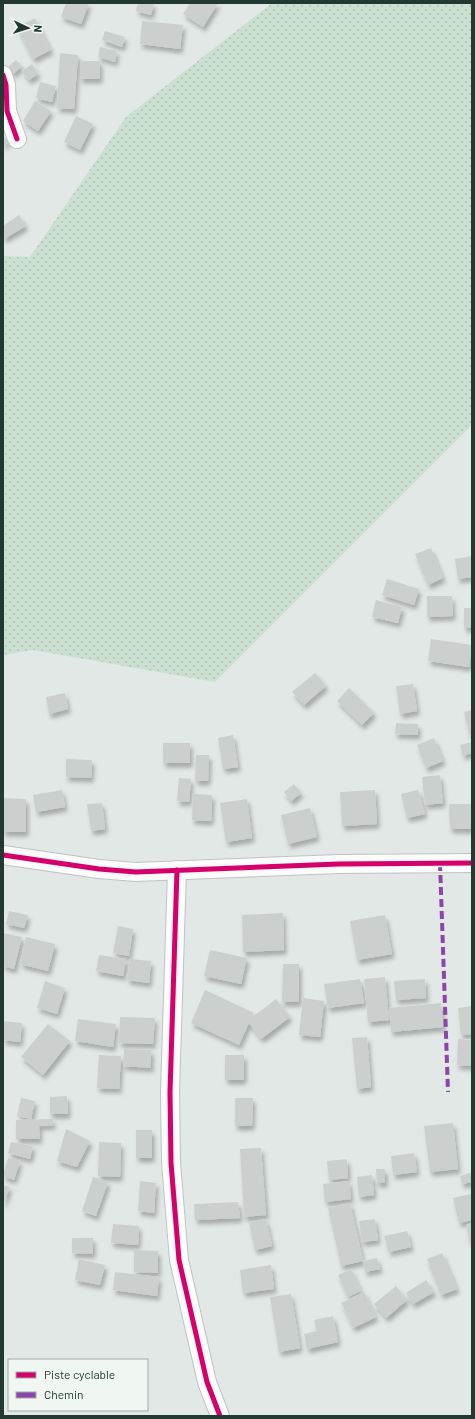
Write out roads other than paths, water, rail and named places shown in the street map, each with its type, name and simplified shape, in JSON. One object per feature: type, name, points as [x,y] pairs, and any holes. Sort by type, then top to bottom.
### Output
[{"type":"street","points":[[3,75],[6,85],[7,111],[17,139]]},
{"type":"street","points":[[3,855],[99,869],[136,872],[339,864],[472,863]]},
{"type":"street","points":[[178,870],[170,1092],[173,1193],[179,1260],[207,1382],[220,1416]]}]
